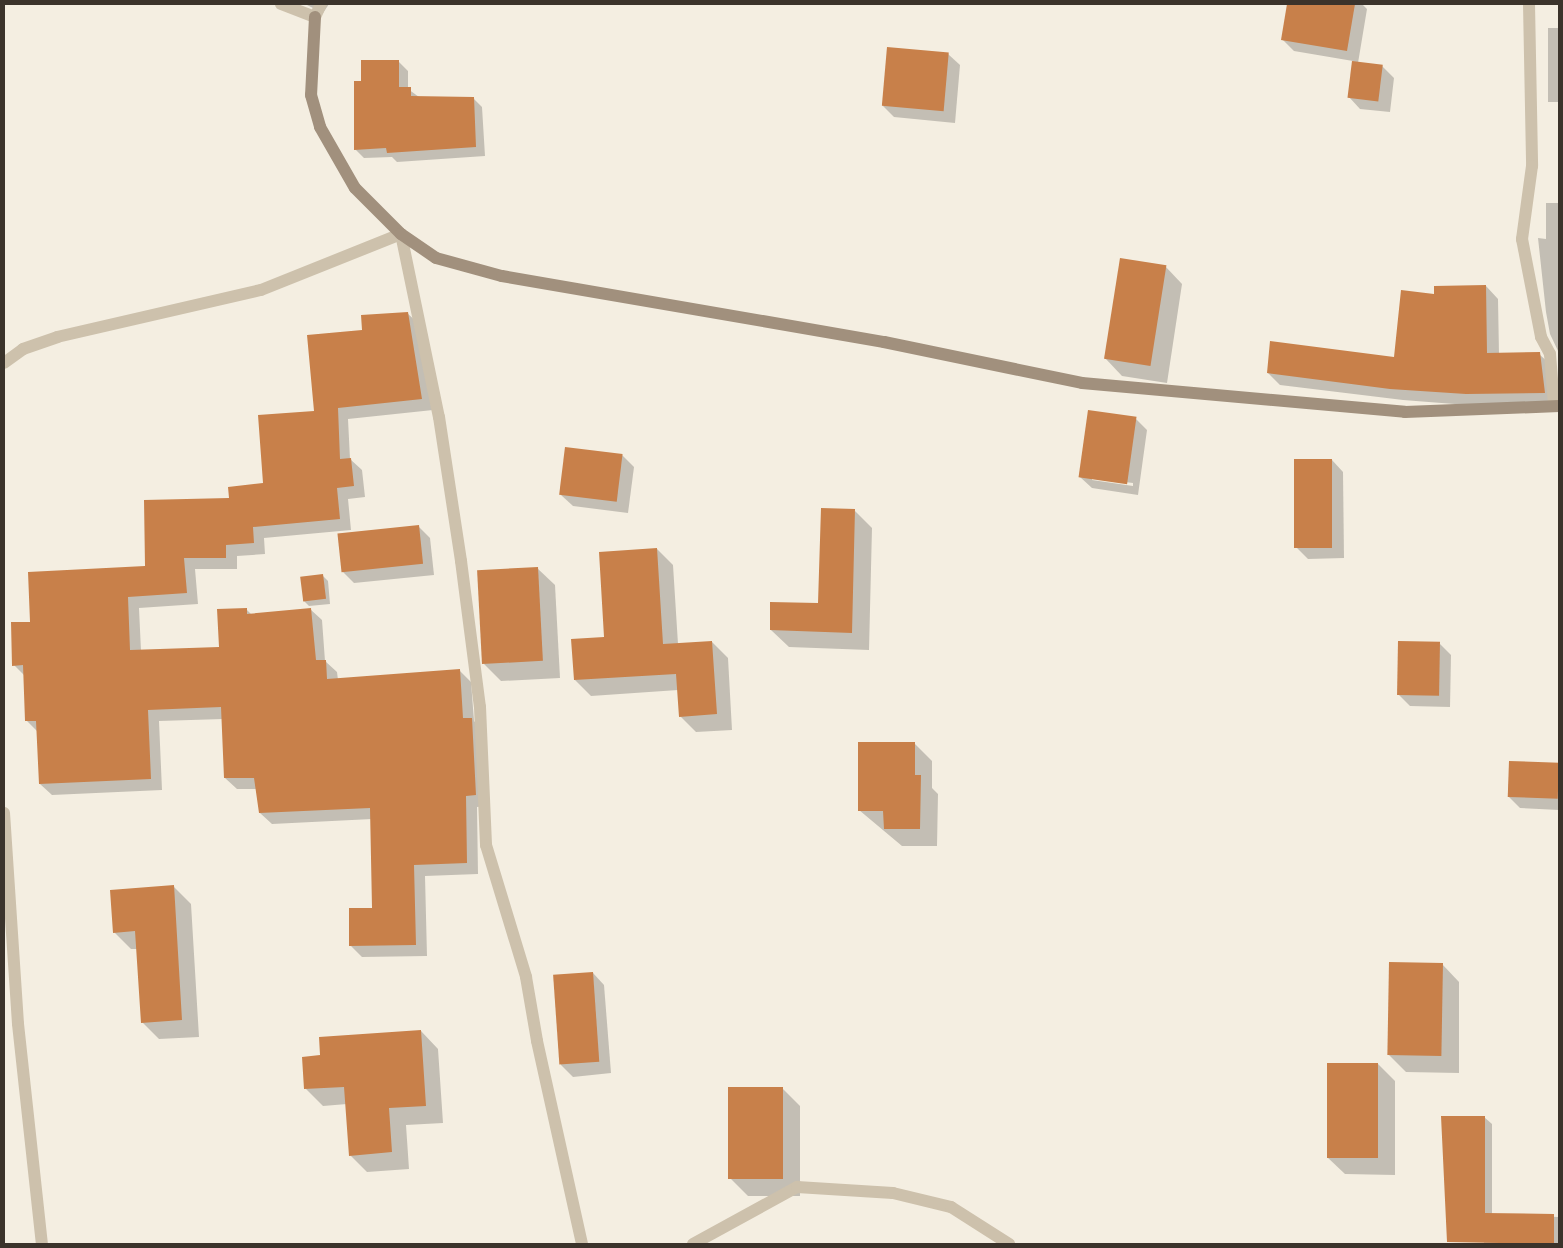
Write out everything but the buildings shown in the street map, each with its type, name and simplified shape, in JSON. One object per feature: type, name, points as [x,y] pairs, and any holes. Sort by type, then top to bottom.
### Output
[{"type":"main road","points":[[316,16],[311,94],[320,127],[355,188],[401,234],[436,258],[502,276],[884,342],[1082,383],[1405,412],[1557,406]]},
{"type":"street","points":[[281,4],[316,16],[321,4]]},
{"type":"street","points":[[1529,4],[1532,166],[1522,238],[1541,337],[1550,354],[1557,406]]},
{"type":"street","points":[[4,363],[23,349],[57,336],[261,290],[401,234],[439,417],[461,561],[480,707],[486,845],[526,977],[536,1041],[582,1244]]},
{"type":"street","points":[[4,813],[18,1024],[42,1244]]},
{"type":"street","points":[[693,1244],[797,1187],[893,1193],[951,1207],[1009,1244]]}]
